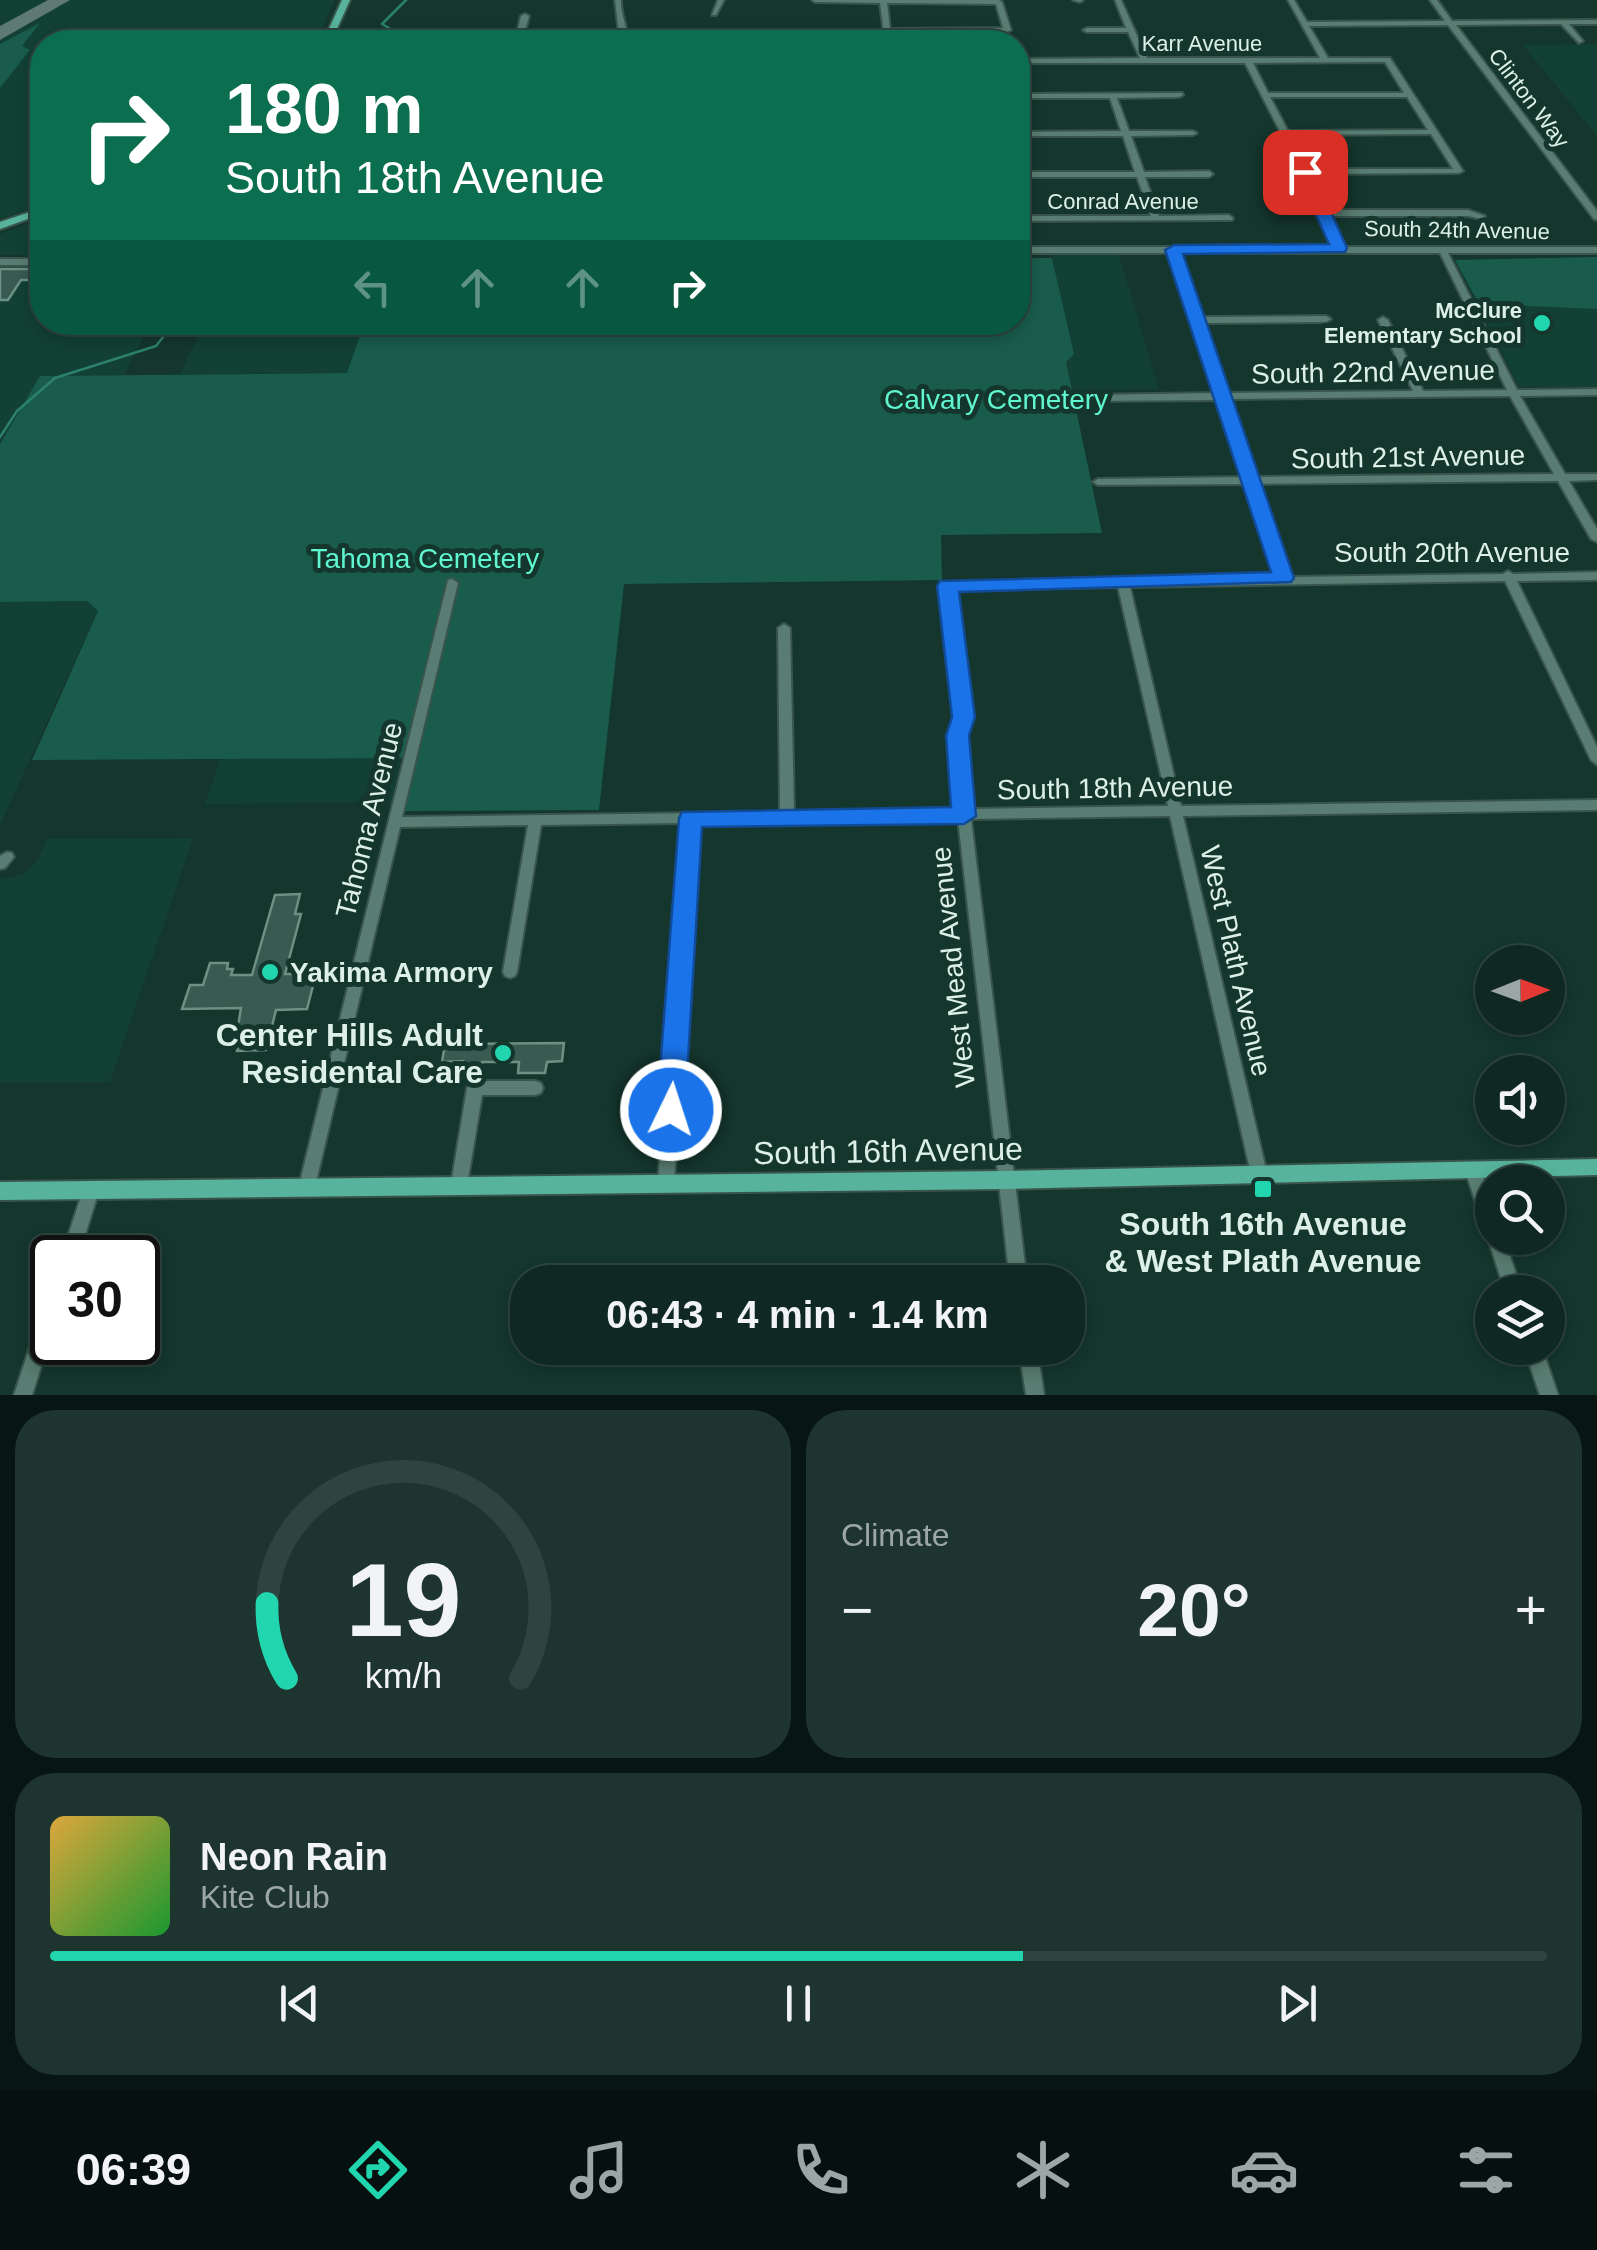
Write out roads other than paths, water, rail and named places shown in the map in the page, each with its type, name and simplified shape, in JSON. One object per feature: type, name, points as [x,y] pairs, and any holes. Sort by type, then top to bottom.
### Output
[{"type":"main road","points":[[332,30],[346,0]]},
{"type":"main road","points":[[0,226],[30,215]]},
{"type":"main road","name":"South 16th Avenue","points":[[0,1191],[1004,1180],[1597,1167]]},
{"type":"street","points":[[618,0],[616,13],[624,30]]},
{"type":"street","points":[[714,14],[721,0]]},
{"type":"street","points":[[815,0],[999,2],[1006,30],[887,30],[883,1]]},
{"type":"street","points":[[1118,0],[1144,60]]},
{"type":"street","points":[[1290,0],[1324,60]]},
{"type":"street","name":"Clinton Way","points":[[1434,0],[1597,217]]},
{"type":"street","points":[[521,30],[524,16]]},
{"type":"street","points":[[1563,22],[1580,41]]},
{"type":"street","points":[[1304,24],[1597,22]]},
{"type":"street","points":[[1087,30],[1129,30]]},
{"type":"street","name":"Karr Avenue","points":[[1030,61],[1387,60],[1409,95]]},
{"type":"street","points":[[1248,61],[1326,214],[1339,248]]},
{"type":"street","points":[[1030,96],[1179,95]]},
{"type":"street","points":[[1266,96],[1409,95],[1460,171],[1305,172]]},
{"type":"street","points":[[1113,96],[1156,218]]},
{"type":"street","points":[[1286,132],[1432,132]]},
{"type":"street","points":[[1030,134],[1193,133]]},
{"type":"street","points":[[1030,175],[1209,174]]},
{"type":"street","points":[[1326,214],[1468,212],[1482,216]]},
{"type":"street","name":"Conrad Avenue","points":[[1030,220],[1229,218]]},
{"type":"street","name":"South 24th Avenue","points":[[1030,250],[1597,250]]},
{"type":"street","points":[[1174,250],[1283,578]]},
{"type":"street","points":[[1444,253],[1514,393],[1597,538]]},
{"type":"street","points":[[0,262],[30,262]]},
{"type":"street","points":[[1198,320],[1326,318]]},
{"type":"street","points":[[1383,320],[1419,393]]},
{"type":"street","name":"South 22nd Avenue","points":[[1090,398],[1597,392]]},
{"type":"street","name":"South 21st Avenue","points":[[1098,482],[1597,477]]},
{"type":"street","points":[[1508,575],[1597,760]]},
{"type":"street","name":"South 20th Avenue","points":[[947,586],[1597,576]]},
{"type":"street","name":"Tahoma Avenue","points":[[307,1186],[452,583]]},
{"type":"street","name":"West Plath Avenue","points":[[1123,583],[1259,1174]]},
{"type":"street","name":"West Mead Avenue","points":[[947,586],[964,717],[958,736],[964,816],[1016,1265]]},
{"type":"street","points":[[784,628],[787,818]]},
{"type":"street","name":"South 18th Avenue","points":[[394,822],[1597,805]]},
{"type":"street","points":[[666,1183],[691,818]]},
{"type":"street","points":[[510,972],[535,822]]},
{"type":"street","points":[[460,1184],[475,1088],[535,1088]]},
{"type":"street","points":[[1473,1170],[1475,1176]]},
{"type":"street","points":[[77,1235],[92,1190]]},
{"type":"street","points":[[23,1395],[33,1365]]},
{"type":"street","points":[[1031,1365],[1035,1395]]},
{"type":"street","points":[[1539,1365],[1549,1395]]},
{"type":"waterway","points":[[388,30],[382,24],[406,0]]},
{"type":"waterway","points":[[0,437],[17,411],[55,378],[156,346],[165,335]]},
{"type":"place","name":"McClure Elementary School","points":[[1542,323]]},
{"type":"place","name":"Yakima Armory","points":[[270,972]]},
{"type":"place","name":"Center Hills Adult Residental Care","points":[[503,1053]]},
{"type":"place","name":"South 16th Avenue & West Plath Avenue","points":[[1263,1189]]},
{"type":"park label","name":"Calvary Cemetery","points":[[996,399]]},
{"type":"park label","name":"Tahoma Cemetery","points":[[425,558]]}]
